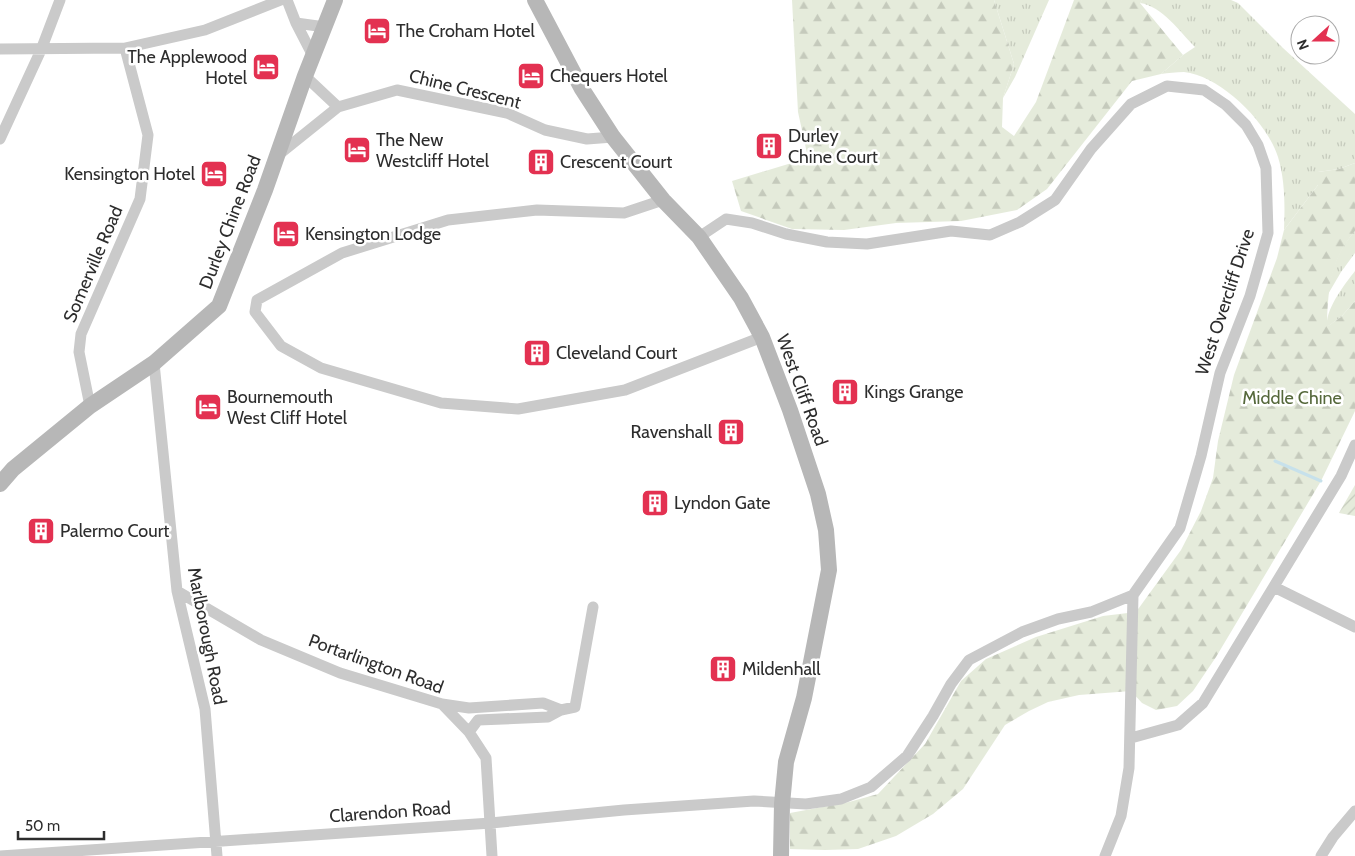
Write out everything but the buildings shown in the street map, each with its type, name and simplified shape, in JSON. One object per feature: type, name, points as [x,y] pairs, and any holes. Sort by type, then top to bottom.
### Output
[{"type":"street","points":[[0,139],[41,50],[60,0]]},
{"type":"street","points":[[0,49],[125,48],[205,30],[281,0]]},
{"type":"street","points":[[287,0],[296,23],[313,56]]},
{"type":"street","name":"Durley Chine Road","points":[[0,484],[13,469],[90,406],[154,363],[219,306],[335,0]]},
{"type":"street","name":"West Cliff Road","points":[[537,0],[582,89],[613,137],[663,200],[699,237],[741,298],[762,337],[790,410],[818,494],[826,530],[829,570],[804,698],[786,762],[782,804],[781,856]]},
{"type":"street","points":[[296,23],[325,27]]},
{"type":"street","name":"Somerville Road","points":[[90,406],[79,352],[81,334],[140,199],[148,135],[125,48]]},
{"type":"street","points":[[305,76],[338,107]]},
{"type":"street","name":"West Overcliff Drive","points":[[699,237],[726,219],[827,242],[867,244],[951,231],[990,235],[1020,222],[1055,200],[1091,149],[1130,104],[1167,86],[1204,90],[1226,105],[1246,126],[1254,138],[1266,168],[1268,233],[1250,296],[1220,373],[1201,456],[1180,528],[1133,595]]},
{"type":"street","name":"Chine Crescent","points":[[277,156],[338,107],[397,90],[507,113],[545,130],[587,139],[613,137]]},
{"type":"street","points":[[663,200],[624,213],[537,210],[448,220],[342,253],[256,300],[255,312],[281,346],[320,368],[441,403],[518,409],[625,390],[762,337]]},
{"type":"street","name":"Marlborough Road","points":[[154,363],[178,591],[205,709],[217,856]]},
{"type":"street","points":[[1130,738],[1178,725],[1203,703],[1341,476],[1355,445]]},
{"type":"street","points":[[1274,587],[1355,627]]},
{"type":"street","name":"Portarlington Road","points":[[178,591],[261,640],[340,674],[442,704],[469,732],[486,758],[492,856]]},
{"type":"street","points":[[782,804],[806,804],[841,799],[870,787],[907,756],[951,684],[969,660],[1022,632],[1058,619],[1091,612],[1133,595],[1130,768],[1121,816],[1105,856]]},
{"type":"street","points":[[469,732],[478,720],[548,717],[561,710],[575,707],[593,608]]},
{"type":"street","points":[[442,704],[469,708],[543,704],[561,710]]},
{"type":"street","name":"Clarendon Road","points":[[0,856],[490,823],[744,801],[782,804]]},
{"type":"street","points":[[1322,856],[1333,837],[1355,812]]},
{"type":"green space","points":[[792,0],[994,0],[1014,64],[1003,98],[1002,127],[1014,136],[1036,102],[1074,0],[1142,0],[1140,3],[1183,55],[1161,74],[1132,81],[1047,189],[1017,210],[961,221],[896,223],[844,230],[792,229],[741,211],[732,181],[808,158],[798,112]]},
{"type":"green space","points":[[994,0],[1049,0],[1015,77],[1003,98],[1014,64]]},
{"type":"green space","points":[[1142,0],[1231,0],[1238,3],[1290,54],[1290,65],[1302,65],[1355,114],[1355,163],[1339,169],[1318,172],[1318,185],[1284,230],[1282,175],[1278,157],[1264,130],[1241,103],[1213,82],[1198,75],[1184,72],[1161,74],[1195,47],[1163,14],[1148,5],[1140,3]]},
{"type":"green space","name":"Middle Chine","points":[[1355,163],[1355,231],[1341,252],[1332,274],[1328,297],[1327,323],[1328,326],[1341,317],[1355,301],[1355,411],[1321,481],[1216,657],[1193,691],[1177,706],[1156,710],[1142,703],[1131,691],[1079,695],[1048,702],[1005,725],[963,789],[933,814],[896,836],[858,849],[790,849],[790,813],[849,802],[878,794],[925,744],[961,681],[986,659],[1036,637],[1103,616],[1136,612],[1181,550],[1201,511],[1213,478],[1218,441],[1234,375],[1277,258],[1284,230],[1318,185],[1318,172],[1339,169]]},
{"type":"green space","points":[[1355,231],[1355,253],[1327,296],[1336,261]]},
{"type":"green space","points":[[1355,271],[1355,301],[1341,317],[1327,327],[1327,320],[1332,305]]},
{"type":"green space","points":[[1355,485],[1355,516],[1339,513]]},
{"type":"waterway","points":[[1275,461],[1321,481]]},
{"type":"place","name":"The Croham Hotel","points":[[377,31]]},
{"type":"place","name":"The Applewood Hotel","points":[[266,67]]},
{"type":"place","name":"Chequers Hotel","points":[[531,76]]},
{"type":"place","name":"Durley Chine Court","points":[[769,146]]},
{"type":"place","name":"The New Westcliff Hotel","points":[[357,150]]},
{"type":"place","name":"Crescent Court","points":[[541,162]]},
{"type":"place","name":"Kensington Hotel","points":[[214,174]]},
{"type":"place","name":"Kensington Lodge","points":[[286,234]]},
{"type":"place","name":"Cleveland Court","points":[[537,353]]},
{"type":"place","name":"Kings Grange","points":[[845,392]]},
{"type":"place","name":"Bournemouth West Cliff Hotel","points":[[208,407]]},
{"type":"place","name":"Ravenshall","points":[[731,432]]},
{"type":"place","name":"Lyndon Gate","points":[[655,503]]},
{"type":"place","name":"Palermo Court","points":[[41,531]]},
{"type":"place","name":"Mildenhall","points":[[723,669]]}]
